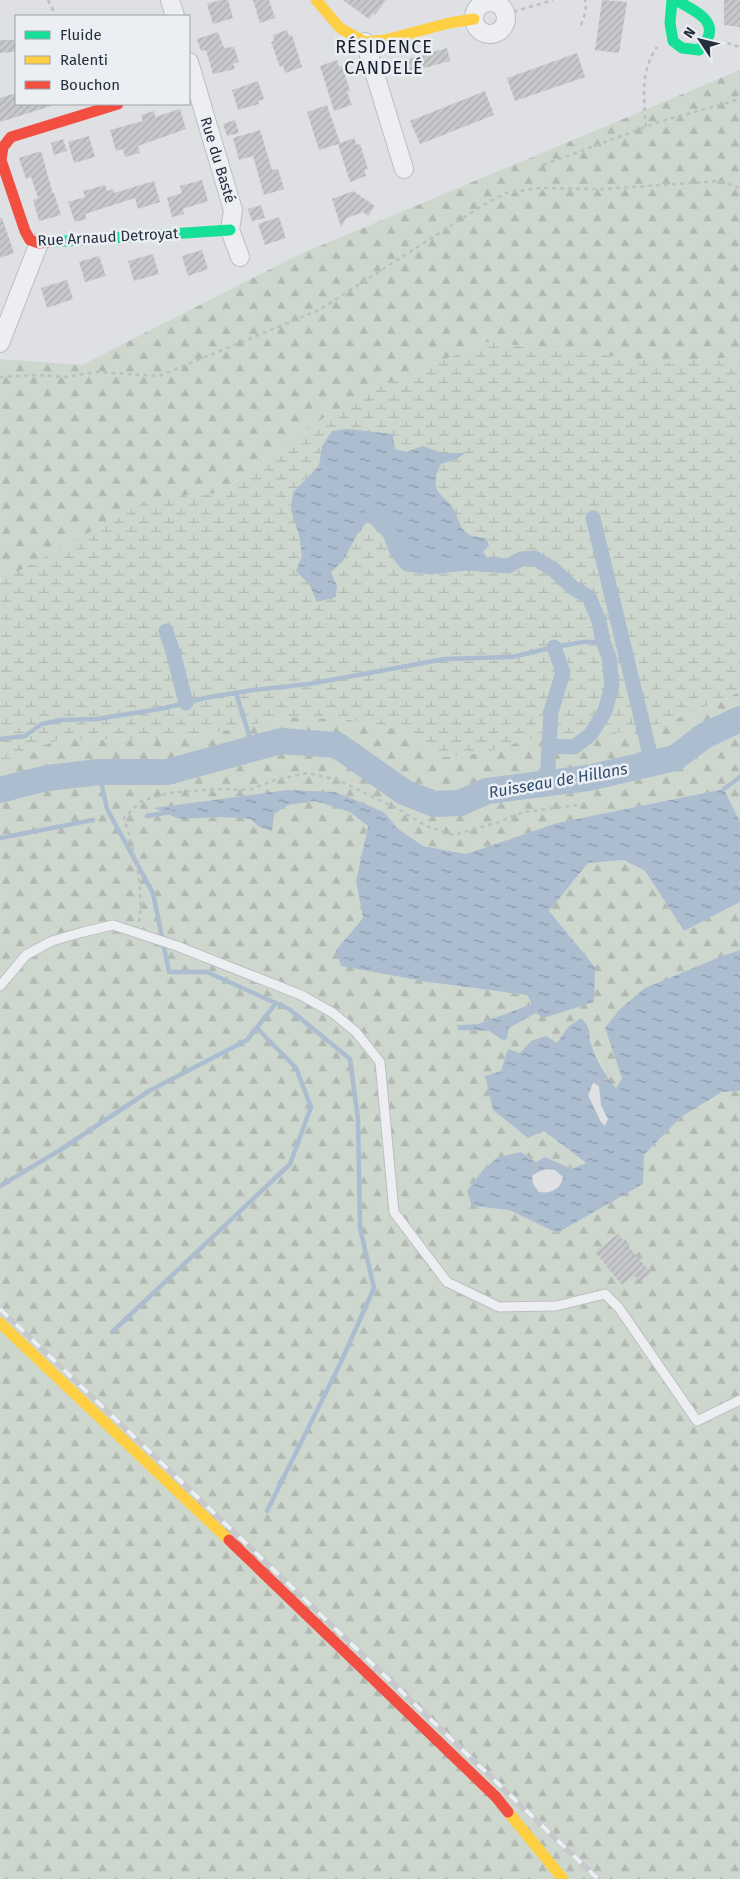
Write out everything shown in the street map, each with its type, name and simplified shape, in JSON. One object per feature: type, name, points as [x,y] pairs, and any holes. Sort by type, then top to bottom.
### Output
[{"type":"street","points":[[170,0],[175,15]]},
{"type":"street","points":[[316,0],[340,28],[365,42],[385,40],[449,23],[474,19],[479,29],[490,34],[496,33],[506,23],[506,14]]},
{"type":"street","points":[[673,0],[692,9],[708,22],[712,32],[708,43],[699,50],[682,48],[672,41],[670,23],[673,0]]},
{"type":"street","points":[[365,42],[404,169]]},
{"type":"street","name":"Rue du Basté","points":[[191,81],[233,210],[230,230],[240,257]]},
{"type":"street","name":"Rue Arnaud Detroyat","points":[[115,105],[11,137],[5,142],[1,151],[1,160],[30,240],[39,243],[230,230]]},
{"type":"street","points":[[0,343],[39,243]]},
{"type":"street","points":[[0,1324],[123,1438],[496,1796],[563,1879]]},
{"type":"lane","points":[[0,986],[26,955],[52,942],[113,925],[177,946],[301,996],[333,1013],[356,1032],[380,1062],[394,1212],[446,1282],[499,1307],[556,1306],[605,1294],[619,1308],[697,1420],[740,1400]]},
{"type":"path","points":[[48,0],[56,15]]},
{"type":"path","points":[[506,14],[553,0]]},
{"type":"path","points":[[581,24],[586,11],[585,0]]},
{"type":"path","points":[[646,127],[643,89],[646,66],[656,47],[672,41]]},
{"type":"path","points":[[543,166],[662,121],[740,99]]},
{"type":"path","points":[[0,377],[38,375],[64,378],[97,372],[159,376],[318,310],[480,207],[506,193],[539,188],[603,190],[719,181],[740,188]]},
{"type":"path","points":[[136,934],[140,920],[140,889],[135,850],[124,818],[141,801],[169,792],[217,789],[250,790],[275,780],[308,773],[338,780],[398,809],[426,826],[454,835],[499,822],[523,812],[578,805]]},
{"type":"path","points":[[597,1083],[609,1078]]},
{"type":"path","points":[[536,1162],[538,1172]]},
{"type":"green space","points":[[740,70],[740,357],[664,362],[487,342],[376,388],[279,448],[220,493],[181,496],[2,579],[0,578],[0,359],[82,365],[296,256]]},
{"type":"green space","points":[[487,342],[664,362],[740,357],[740,692],[671,721],[624,732],[567,737],[537,737],[483,753],[445,757],[389,727],[350,720],[290,717],[223,731],[146,740],[61,739],[0,761],[0,583],[2,579],[137,506],[181,496],[221,493],[279,448],[320,420],[376,388]]},
{"type":"green space","points":[[740,692],[740,822],[724,789],[557,823],[466,854],[423,846],[397,828],[369,820],[356,881],[363,918],[336,950],[428,982],[527,995],[532,1004],[478,1024],[457,1025],[458,1030],[489,1031],[507,1039],[509,1028],[536,1013],[595,967],[549,911],[588,863],[624,860],[645,872],[684,931],[740,902],[740,950],[725,955],[605,1028],[622,1078],[616,1088],[610,1081],[591,1046],[589,1027],[568,1027],[557,1043],[531,1041],[520,1053],[508,1050],[501,1071],[544,1131],[586,1164],[572,1169],[545,1157],[536,1162],[521,1152],[498,1157],[483,1170],[472,1206],[509,1210],[557,1233],[644,1155],[681,1117],[722,1092],[740,1091],[740,1879],[0,1879],[0,761],[61,739],[146,740],[223,731],[290,717],[350,720],[389,727],[445,757],[483,753],[537,737],[567,737],[624,732],[671,721]]},
{"type":"water","points":[[348,429],[393,434],[395,449],[406,452],[423,446],[442,453],[465,453],[457,459],[441,464],[437,474],[436,486],[439,493],[449,503],[465,531],[469,535],[486,538],[489,545],[483,552],[492,564],[465,563],[431,567],[407,564],[397,552],[390,533],[372,515],[357,535],[343,561],[331,572],[337,586],[336,597],[317,602],[309,584],[296,571],[302,556],[299,535],[291,510],[293,492],[319,466],[322,446],[332,431]]},
{"type":"water","points":[[724,789],[740,822],[740,902],[684,931],[645,871],[624,860],[588,863],[549,911],[595,967],[594,1002],[543,1018],[536,1013],[509,1028],[507,1039],[503,1040],[489,1031],[458,1030],[457,1025],[478,1024],[532,1004],[527,995],[428,982],[341,966],[336,950],[363,918],[356,881],[368,826],[350,812],[315,801],[288,805],[274,814],[272,831],[259,827],[251,819],[222,817],[179,819],[154,808],[287,790],[335,792],[385,813],[397,828],[423,846],[466,854],[557,823]]},
{"type":"water","points":[[740,950],[740,1091],[722,1092],[681,1117],[644,1155],[643,1184],[557,1233],[509,1210],[472,1206],[467,1191],[483,1170],[498,1157],[521,1152],[536,1162],[545,1157],[572,1169],[586,1163],[544,1131],[528,1138],[493,1110],[485,1076],[501,1071],[508,1049],[520,1053],[531,1041],[546,1036],[557,1043],[568,1027],[581,1018],[589,1030],[590,1042],[596,1057],[616,1088],[622,1078],[605,1028],[619,1010],[645,988]],"holes":[[[593,1083],[599,1086],[601,1105],[608,1119],[605,1126],[601,1122],[588,1095]],[[546,1169],[555,1170],[563,1177],[562,1181],[555,1190],[539,1192],[533,1184],[532,1176]]]},
{"type":"building","points":[[228,0],[233,18],[213,24],[207,4]]},
{"type":"building","points":[[253,0],[269,0],[275,18],[260,23]]},
{"type":"building","points":[[343,0],[386,0],[375,15],[373,13],[369,19]]},
{"type":"building","points":[[602,0],[627,2],[619,53],[595,50]]},
{"type":"building","points":[[724,0],[740,0],[740,27],[724,25]]},
{"type":"building","points":[[287,30],[289,36],[292,35],[302,67],[285,73],[283,66],[280,67],[271,42],[274,41],[273,35]]},
{"type":"building","points":[[218,32],[224,48],[234,47],[239,62],[233,64],[235,69],[213,74],[206,50],[201,51],[197,39]]},
{"type":"building","points":[[0,40],[15,40],[15,52],[0,53]]},
{"type":"building","points":[[447,48],[450,61],[398,75],[394,63]]},
{"type":"building","points":[[577,53],[585,77],[515,101],[507,78]]},
{"type":"building","points":[[337,60],[339,67],[342,66],[350,91],[347,92],[352,105],[334,111],[320,66]]},
{"type":"building","points":[[258,81],[264,99],[258,101],[259,104],[238,110],[232,90]]},
{"type":"building","points":[[485,91],[494,115],[420,144],[410,121]]},
{"type":"building","points":[[15,93],[15,105],[51,106],[0,122],[0,98]]},
{"type":"building","points":[[327,105],[340,143],[354,138],[357,145],[360,144],[368,169],[364,170],[366,176],[350,182],[338,144],[319,150],[307,112]]},
{"type":"building","points":[[180,109],[186,129],[138,146],[140,153],[125,157],[123,149],[116,151],[110,130],[143,121],[141,115],[154,111],[155,117]]},
{"type":"building","points":[[235,120],[239,133],[227,136],[223,124]]},
{"type":"building","points":[[260,130],[272,170],[278,169],[284,189],[264,195],[253,156],[239,160],[233,138]]},
{"type":"building","points":[[89,136],[95,157],[74,163],[68,142]]},
{"type":"building","points":[[63,139],[67,151],[54,155],[51,143]]},
{"type":"building","points":[[41,151],[61,215],[39,221],[33,200],[38,198],[31,177],[26,179],[19,158]]},
{"type":"building","points":[[202,180],[208,201],[183,209],[184,214],[172,217],[167,198],[182,193],[180,186]]},
{"type":"building","points":[[154,181],[160,202],[138,209],[135,198],[85,214],[87,219],[75,222],[68,202],[85,197],[83,191],[105,185],[107,191],[113,189],[114,193]]},
{"type":"building","points":[[353,191],[375,206],[368,216],[363,212],[347,218],[341,227],[332,199]]},
{"type":"building","points":[[261,205],[265,218],[252,221],[248,209]]},
{"type":"building","points":[[279,217],[286,238],[265,245],[258,224]]},
{"type":"building","points":[[0,218],[2,218],[14,253],[0,258]]},
{"type":"building","points":[[202,250],[208,269],[188,276],[182,256]]},
{"type":"building","points":[[153,254],[159,274],[134,281],[128,261]]},
{"type":"building","points":[[99,256],[106,276],[85,282],[79,262]]},
{"type":"building","points":[[67,280],[73,299],[47,308],[41,288]]},
{"type":"building","points":[[618,1234],[651,1273],[640,1282],[634,1275],[622,1285],[595,1252]]},
{"type":"waterway","points":[[372,515],[390,533],[397,552],[407,564],[431,567],[465,563],[508,566],[521,559],[534,558],[553,569],[572,587],[589,597],[599,621],[603,642],[609,657],[612,686],[605,711],[591,734],[574,747],[549,746]]},
{"type":"waterway","points":[[593,518],[652,763]]},
{"type":"waterway","points":[[166,631],[186,703]]},
{"type":"waterway","points":[[0,739],[25,736],[42,724],[61,720],[97,719],[165,708],[205,698],[253,690],[309,684],[445,659],[512,657],[584,642],[603,642]]},
{"type":"waterway","points":[[547,783],[551,712],[563,672],[554,647]]},
{"type":"waterway","points":[[236,693],[253,748]]},
{"type":"waterway","name":"Ruisseau de Hillans","points":[[0,790],[47,778],[99,772],[167,772],[281,741],[337,745],[404,792],[434,804],[460,803],[487,791],[588,778],[675,758],[704,736],[740,719]]},
{"type":"waterway","points":[[99,772],[107,809],[153,893],[169,972],[207,972],[289,1009],[350,1059],[358,1119],[360,1228],[374,1288],[341,1362],[267,1511]]},
{"type":"waterway","points":[[724,789],[740,777]]},
{"type":"waterway","points":[[147,816],[170,812]]},
{"type":"waterway","points":[[0,838],[93,820]]},
{"type":"waterway","points":[[0,1186],[60,1150],[149,1091],[247,1040],[276,1003]]},
{"type":"waterway","points":[[112,1332],[290,1164],[311,1107],[296,1068],[257,1028]]},
{"type":"railway","points":[[0,1309],[598,1879]]},
{"type":"traffic: fast","points":[[672,0],[670,23],[673,41],[682,48],[699,50],[706,41],[709,26],[700,14],[675,0]]},
{"type":"traffic: fast","points":[[51,242],[230,230]]},
{"type":"traffic: slow","points":[[316,0],[340,28],[365,42],[385,40],[449,23],[474,19]]},
{"type":"traffic: slow","points":[[0,1323],[229,1540]]},
{"type":"traffic: slow","points":[[508,1812],[563,1879]]},
{"type":"traffic: jam","points":[[51,242],[39,243],[30,240],[25,231],[1,160],[3,147],[11,137],[115,105]]},
{"type":"traffic: jam","points":[[229,1540],[496,1797],[508,1812]]},
{"type":"district","name":"RÉSIDENCE CANDELÉ","points":[[384,57]]}]
